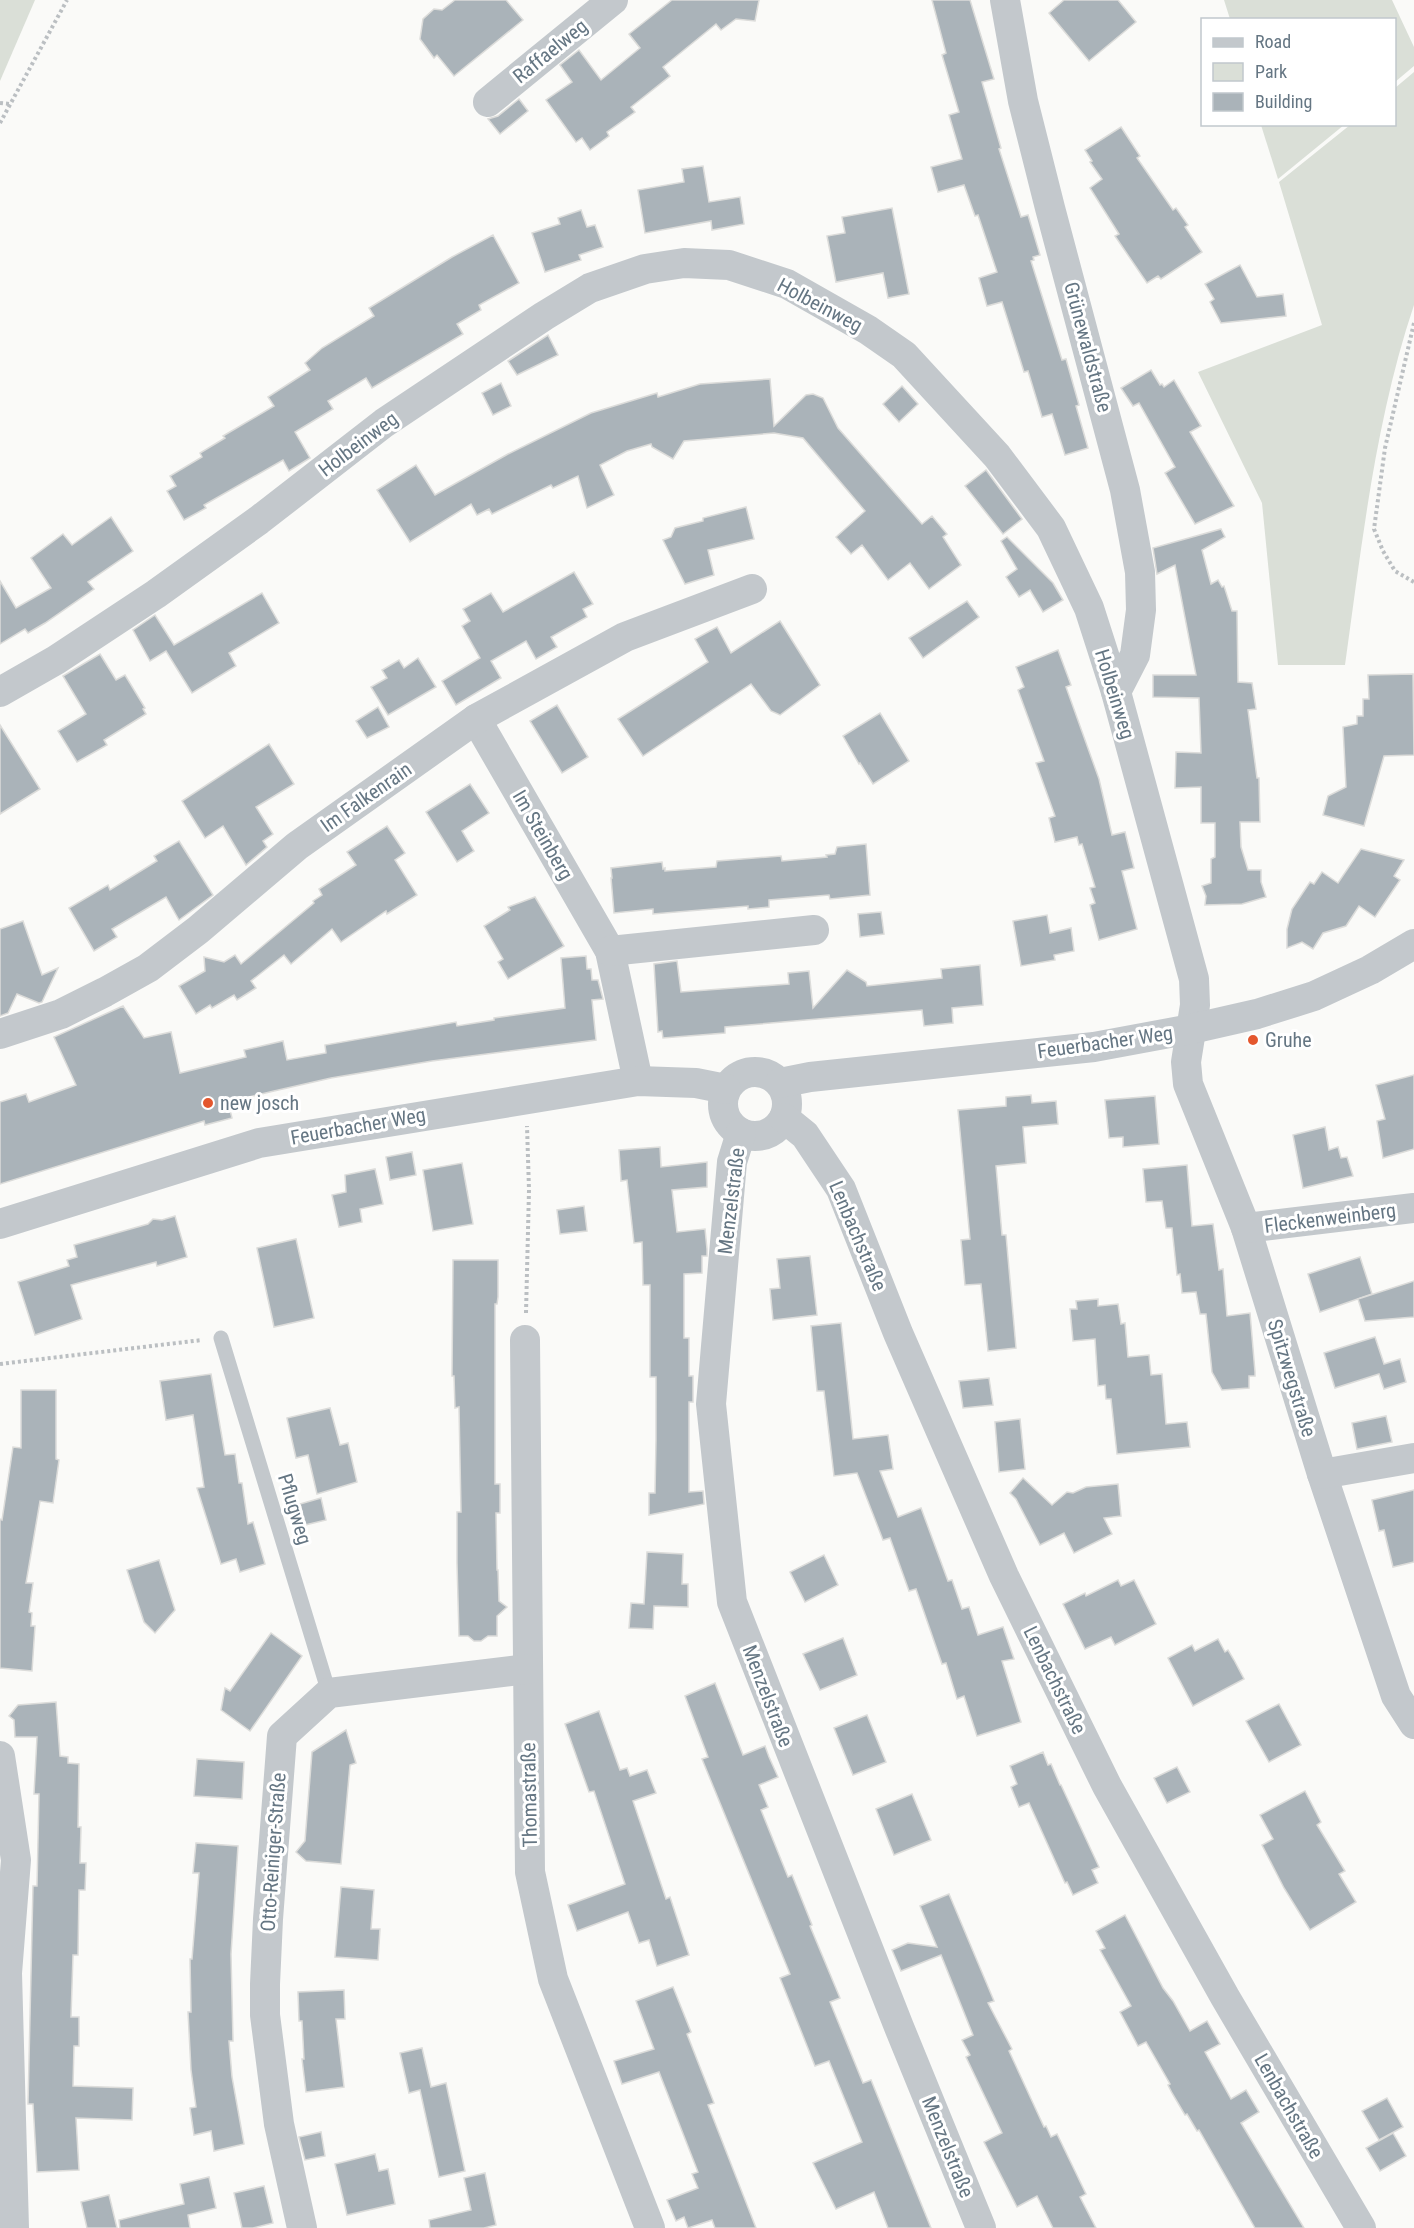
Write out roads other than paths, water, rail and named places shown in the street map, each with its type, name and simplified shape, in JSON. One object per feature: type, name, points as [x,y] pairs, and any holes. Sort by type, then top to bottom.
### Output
[{"type":"street","name":"Raffaelweg","points":[[488,102],[613,0]]},
{"type":"street","name":"Grünewaldstraße","points":[[1005,0],[1023,101],[1122,478],[1140,572],[1141,610],[1135,655],[1116,692]]},
{"type":"street","name":"Holbeinweg","points":[[0,692],[56,660],[156,594],[259,520],[384,423],[590,288],[645,269],[684,263],[729,265],[787,284],[868,330],[904,356],[997,456],[1051,528],[1089,608],[1116,692],[1194,980],[1195,1005],[1191,1029]]},
{"type":"street","name":"Im Falkenrain","points":[[0,1034],[61,1014],[148,968],[198,930],[297,846],[476,719],[625,637],[752,589]]},
{"type":"street","name":"Im Steinberg","points":[[476,719],[610,951],[638,1081]]},
{"type":"street","points":[[610,951],[814,930]]},
{"type":"street","name":"Feuerbacher Weg","points":[[780,1083],[821,1076],[1094,1047],[1191,1029],[1257,1014],[1314,996],[1371,970],[1414,944]]},
{"type":"street","name":"Spitzwegstraße","points":[[1191,1029],[1186,1062],[1188,1084],[1246,1228],[1322,1474],[1396,1696],[1414,1724]]},
{"type":"street","points":[[758,1071],[770,1075],[780,1083],[786,1094],[787,1106],[784,1118],[776,1128],[766,1134],[753,1136],[741,1133],[731,1125],[724,1114],[723,1101],[726,1089],[734,1079],[746,1073],[758,1071]]},
{"type":"street","name":"Feuerbacher Weg","points":[[0,1224],[259,1143],[638,1081],[696,1083],[726,1089]]},
{"type":"street","name":"Lenbachstraße","points":[[784,1118],[805,1135],[840,1189],[898,1333],[1004,1576],[1107,1786],[1225,1997],[1361,2228]]},
{"type":"street","name":"Menzelstraße","points":[[741,1133],[732,1162],[711,1404],[732,1602],[899,2027],[981,2228]]},
{"type":"street","name":"Fleckenweinberg","points":[[1246,1228],[1414,1208]]},
{"type":"street","name":"Thomastraße","points":[[525,1340],[530,1872],[553,1979],[650,2228]]},
{"type":"street","points":[[1322,1474],[1414,1458]]},
{"type":"street","points":[[329,1693],[527,1669]]},
{"type":"street","name":"Otto-Reiniger-Straße","points":[[302,2228],[286,2160],[273,2085],[264,1984],[282,1736],[329,1693]]},
{"type":"street","points":[[0,1756],[16,1860],[7,1973],[14,2228]]},
{"type":"lane","name":"Pflugweg","points":[[221,1338],[329,1693]]},
{"type":"place","name":"Gruhe","points":[[1253,1040]]},
{"type":"place","name":"new josch","points":[[208,1103]]}]
